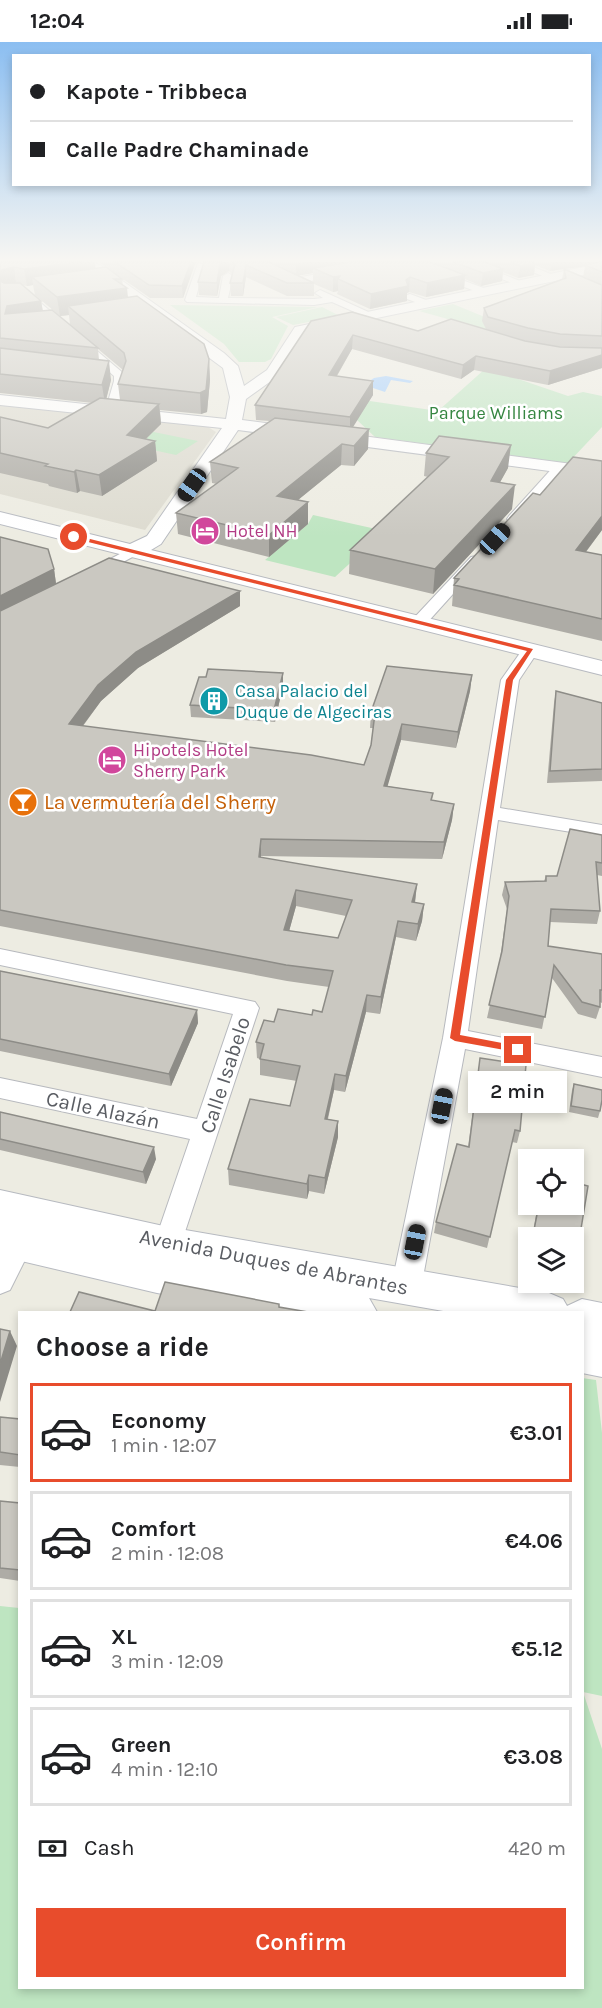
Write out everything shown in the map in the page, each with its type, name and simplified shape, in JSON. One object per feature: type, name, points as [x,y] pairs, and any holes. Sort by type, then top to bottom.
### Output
[{"type":"street","points":[[95,354],[119,375],[120,381],[111,412]]},
{"type":"street","points":[[74,583],[154,540],[233,425],[238,397],[237,371],[216,354]]},
{"type":"street","points":[[238,397],[273,373],[284,354]]},
{"type":"street","points":[[237,371],[277,364]]},
{"type":"street","points":[[95,372],[119,375]]},
{"type":"street","points":[[0,400],[233,425],[602,473]]},
{"type":"street","points":[[503,530],[561,467]]},
{"type":"street","points":[[0,519],[602,668]]},
{"type":"street","points":[[419,622],[487,548]]},
{"type":"street","points":[[406,1288],[455,1038],[510,680],[531,650]]},
{"type":"street","points":[[491,813],[602,831]]},
{"type":"street","name":"Calle Isabelo","points":[[0,957],[247,1008],[168,1244]]},
{"type":"street","points":[[455,1038],[602,1067]]},
{"type":"street","name":"Calle Alazán","points":[[0,1088],[206,1132]]},
{"type":"street","name":"Avenida Duques de Abrantes","points":[[0,1206],[168,1244],[543,1311]]},
{"type":"street","points":[[0,1281],[10,1241]]},
{"type":"street","name":"Avenida Duques de Abrantes","points":[[10,1241],[157,1275],[352,1311]]},
{"type":"street","points":[[584,1318],[602,1322]]},
{"type":"street","points":[[584,1353],[602,1356]]},
{"type":"shaded area","points":[[0,405],[208,427],[216,432],[145,530],[0,494]]},
{"type":"green space","points":[[232,354],[274,354],[271,359],[265,362],[239,362]]},
{"type":"green space","name":"Parque Williams","points":[[486,368],[568,396],[583,392],[602,396],[602,427],[568,463],[375,437],[357,420],[363,400],[438,411]]},
{"type":"green space","points":[[129,427],[198,441],[176,455],[107,440]]},
{"type":"green space","points":[[313,515],[385,531],[335,577],[265,560],[308,524]]},
{"type":"green space","points":[[584,1378],[596,1380],[602,1433],[602,1696],[584,1692]]},
{"type":"green space","points":[[0,1606],[18,1608],[18,1989],[584,1989],[584,1695],[602,1749],[602,2008],[0,2008]]},
{"type":"water","points":[[386,376],[413,381],[410,383],[391,380],[385,392],[370,387],[368,382],[374,378]]},
{"type":"building","points":[[0,354],[48,354],[109,361],[102,385],[0,374]]},
{"type":"building","points":[[124,354],[207,354],[209,359],[206,390],[200,393],[118,384],[126,361]]},
{"type":"building","points":[[289,354],[342,354],[329,375],[373,381],[350,417],[255,405]]},
{"type":"building","points":[[422,354],[602,354],[550,371],[476,356],[463,365]]},
{"type":"building","points":[[100,398],[159,404],[127,435],[155,441],[99,475],[45,466],[48,464],[0,453],[0,417],[48,428]]},
{"type":"building","points":[[275,418],[369,429],[354,446],[342,444],[277,496],[308,502],[269,535],[176,513],[238,468],[210,462]]},
{"type":"building","points":[[439,436],[511,445],[491,481],[515,485],[435,569],[350,550],[449,457],[426,453]]},
{"type":"building","points":[[573,457],[602,461],[602,516],[576,550],[602,555],[602,619],[454,585],[459,579],[454,578],[533,493],[540,495]]},
{"type":"building","points":[[0,537],[48,549],[54,569],[0,596]]},
{"type":"building","points":[[109,558],[240,591],[136,652],[98,685],[69,724],[311,755],[364,765],[371,745],[375,713],[371,712],[387,666],[472,675],[458,732],[402,724],[384,786],[433,793],[431,800],[454,804],[444,842],[261,839],[259,857],[417,884],[412,902],[424,904],[418,924],[398,921],[381,997],[367,995],[346,1076],[335,1074],[325,1119],[338,1121],[325,1178],[309,1175],[307,1184],[228,1169],[250,1099],[290,1106],[300,1066],[260,1059],[264,1044],[256,1042],[264,1020],[274,1022],[278,1009],[312,1015],[313,1010],[322,1012],[333,971],[286,965],[0,910],[0,611]],"holes":[[[296,890],[352,900],[338,938],[284,930]]]},
{"type":"building","points":[[208,669],[283,673],[274,710],[190,705],[199,677],[206,677]]},
{"type":"building","points":[[556,691],[602,703],[602,769],[550,771]]},
{"type":"building","points":[[570,829],[602,835],[602,863],[596,862],[600,911],[551,909],[548,946],[602,954],[600,1007],[582,1002],[554,965],[545,1017],[489,1005],[502,951],[509,896],[505,882],[546,881],[546,876],[557,876]]},
{"type":"building","points":[[0,971],[197,1010],[169,1074],[0,1039]]},
{"type":"building","points":[[480,1058],[526,1065],[520,1131],[515,1130],[490,1237],[436,1222],[457,1144],[469,1147]]},
{"type":"building","points":[[574,1084],[602,1090],[600,1111],[571,1106]]},
{"type":"building","points":[[0,1112],[154,1147],[143,1172],[0,1139]]},
{"type":"building","points":[[584,1185],[588,1186],[584,1210]]},
{"type":"building","points":[[537,1215],[583,1215],[581,1227],[535,1227]]},
{"type":"building","points":[[165,1282],[279,1304],[279,1307],[302,1311],[155,1311]]},
{"type":"building","points":[[79,1292],[155,1311],[70,1311]]},
{"type":"building","points":[[0,1329],[10,1331],[0,1364]]},
{"type":"building","points":[[0,1417],[18,1419],[18,1455],[0,1452]]},
{"type":"building","points":[[0,1501],[18,1503],[18,1570],[0,1568]]},
{"type":"place","name":"Hotel NH","points":[[205,531]]},
{"type":"place","name":"Casa Palacio del Duque de Algeciras","points":[[214,701]]},
{"type":"place","name":"Hipotels Hotel Sherry Park","points":[[112,760]]},
{"type":"place","name":"La vermutería del Sherry","points":[[23,802]]},
{"type":"route","points":[[74,537],[531,650],[510,680],[455,1038],[518,1050]]}]
